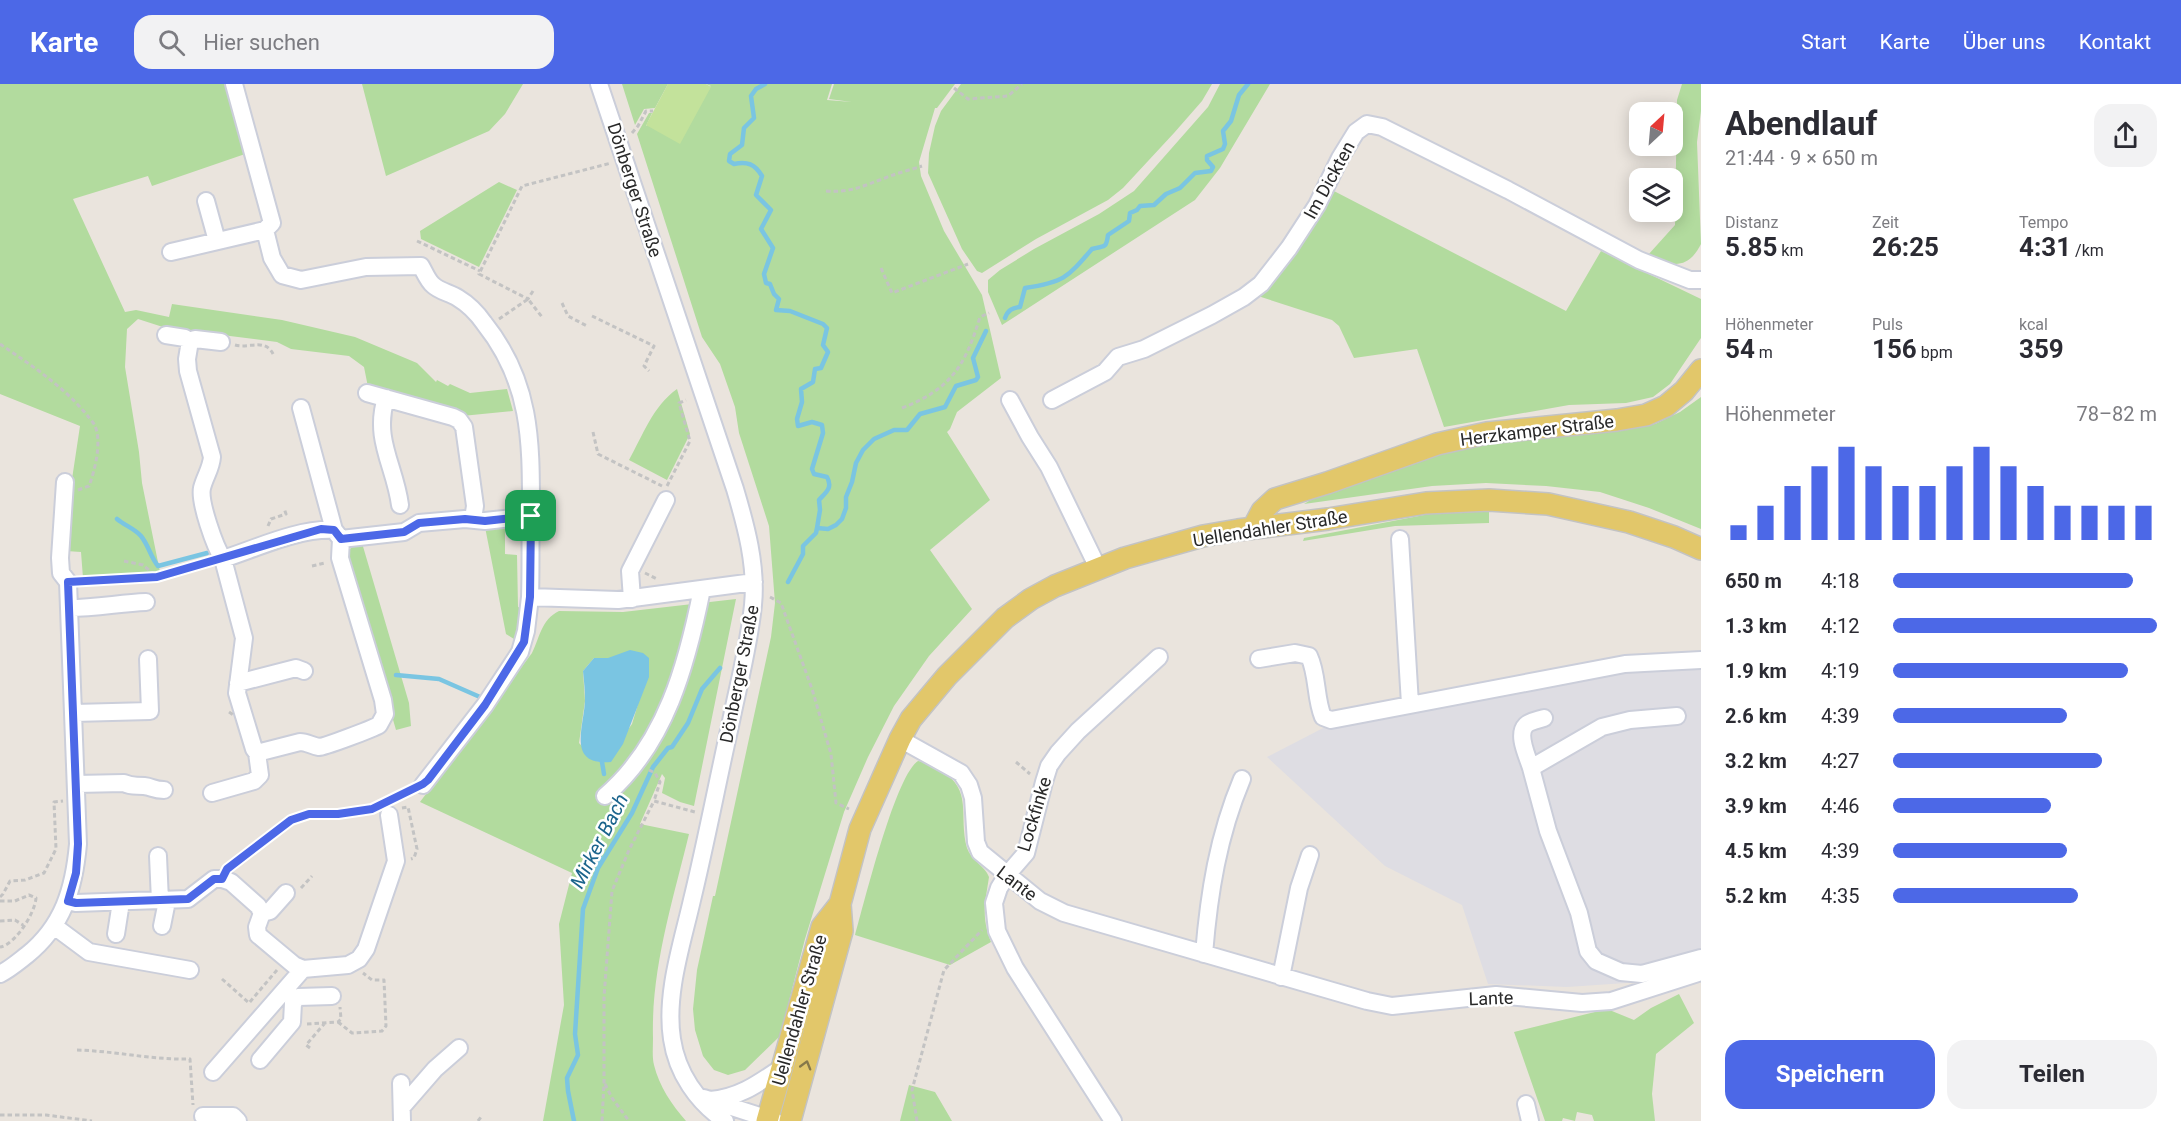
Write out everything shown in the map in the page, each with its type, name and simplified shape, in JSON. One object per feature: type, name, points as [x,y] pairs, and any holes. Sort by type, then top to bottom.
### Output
[{"type":"main road","name":"Herzkamper Straße","points":[[1253,528],[1266,505],[1275,499],[1437,444],[1487,433],[1646,415],[1666,406],[1684,391],[1701,370]]},
{"type":"main road","points":[[1277,524],[1282,510],[1292,495]]},
{"type":"main road","name":"Uellendahler Straße","points":[[790,1121],[842,932],[840,904],[865,815],[900,739],[921,705],[947,676],[1005,618],[1047,591],[1098,568],[1160,547],[1277,524],[1328,519],[1425,503],[1489,500],[1548,504],[1589,511],[1641,525],[1701,549]]},
{"type":"main road","name":"Uellendahler Straße","points":[[770,1120],[781,1068],[822,927],[840,904]]},
{"type":"street","points":[[171,252],[265,230],[272,223],[234,84]]},
{"type":"street","name":"Dönberger Straße","points":[[599,84],[735,489],[749,543],[754,582],[749,634],[672,995],[670,1024],[672,1041],[686,1082],[704,1098],[710,1109],[725,1121]]},
{"type":"street","name":"Im Dickten","points":[[1052,400],[1105,372],[1118,357],[1144,349],[1212,315],[1244,297],[1260,284],[1289,248],[1317,205],[1340,158],[1356,132],[1367,124],[1382,127],[1508,190],[1639,260],[1690,280],[1701,280]]},
{"type":"street","points":[[206,201],[217,241]]},
{"type":"street","points":[[265,230],[272,258],[282,275],[301,280],[366,267],[421,266],[433,285],[458,298],[471,308],[501,346],[521,391],[531,444],[530,597],[526,631],[519,652],[485,705],[423,784]]},
{"type":"street","points":[[166,334],[190,341],[195,339],[221,342]]},
{"type":"street","points":[[190,341],[188,371],[212,457],[212,467],[202,489],[202,499],[218,551],[223,559],[244,638],[237,693],[257,753],[260,771],[254,782],[212,793]]},
{"type":"street","points":[[367,393],[459,420],[464,427],[475,506],[473,519]]},
{"type":"street","points":[[386,398],[381,420],[386,454],[393,481],[398,490],[400,505]]},
{"type":"street","points":[[1010,400],[1049,466],[1098,568]]},
{"type":"street","points":[[257,753],[300,742],[319,747],[335,743],[379,725],[386,709],[340,558],[338,535],[301,408]]},
{"type":"street","points":[[0,974],[42,943],[68,901],[76,873],[77,792],[68,582],[62,573],[60,558],[64,490]]},
{"type":"street","points":[[632,598],[630,571],[666,500]]},
{"type":"street","points":[[223,559],[321,529],[338,535],[404,532],[419,523],[473,519],[485,521],[531,516]]},
{"type":"street","points":[[1400,539],[1410,704]]},
{"type":"street","points":[[530,597],[618,600],[754,582]]},
{"type":"street","points":[[605,796],[638,763],[656,735],[687,656],[702,589]]},
{"type":"street","points":[[69,608],[111,607],[120,603],[146,602]]},
{"type":"street","points":[[1258,659],[1295,653],[1309,656],[1314,665],[1320,710],[1323,717],[1331,720],[1625,664],[1701,660]]},
{"type":"street","name":"Lockfinke","points":[[1113,1121],[1015,968],[997,931],[994,903],[1007,875],[1026,854],[1049,766],[1078,731],[1159,657]]},
{"type":"street","points":[[74,713],[150,711],[148,659]]},
{"type":"street","points":[[238,683],[296,668],[304,671]]},
{"type":"street","points":[[1531,768],[1602,727],[1630,720],[1677,716]]},
{"type":"street","points":[[1544,718],[1528,723],[1522,730],[1522,737],[1540,808],[1578,913],[1588,951],[1596,961],[1621,972],[1642,974],[1701,958]]},
{"type":"street","name":"Lante","points":[[900,739],[961,773],[969,785],[973,798],[975,842],[980,852],[1041,901],[1064,913],[1366,1002],[1392,1006],[1496,995],[1582,1003],[1611,1001],[1701,974]]},
{"type":"street","points":[[1204,954],[1214,867],[1225,825],[1242,780]]},
{"type":"street","points":[[77,792],[124,783],[131,786],[147,786],[153,790],[164,790]]},
{"type":"street","points":[[68,901],[76,903],[188,899],[214,879],[222,879],[231,882],[258,906],[262,913],[257,927],[258,935],[286,959],[309,969],[361,960],[396,861],[385,807]]},
{"type":"street","points":[[1281,977],[1299,888],[1310,855]]},
{"type":"street","points":[[158,856],[163,901],[162,926]]},
{"type":"street","points":[[262,913],[270,911],[286,893]]},
{"type":"street","points":[[116,934],[121,902]]},
{"type":"street","points":[[54,926],[89,952],[190,970]]},
{"type":"street","points":[[309,969],[315,996]]},
{"type":"street","points":[[213,1071],[309,969]]},
{"type":"street","points":[[260,1060],[292,1022],[293,1003],[298,997],[332,996]]},
{"type":"street","points":[[402,1114],[435,1069],[459,1048]]},
{"type":"street","points":[[704,1098],[729,1098],[781,1068]]},
{"type":"street","points":[[401,1083],[402,1114]]},
{"type":"street","points":[[704,1098],[770,1120]]},
{"type":"street","points":[[704,1098],[710,1121]]},
{"type":"street","points":[[1526,1104],[1530,1121]]},
{"type":"street","points":[[198,1111],[233,1116],[238,1121]]},
{"type":"path","points":[[954,88],[968,99],[1008,96],[1022,84]]},
{"type":"path","points":[[632,134],[646,111],[653,111]]},
{"type":"path","points":[[480,271],[522,186],[612,162]]},
{"type":"path","points":[[826,191],[841,193],[854,190],[922,166]]},
{"type":"path","points":[[417,240],[480,271],[479,274],[528,299],[542,317]]},
{"type":"path","points":[[881,268],[892,293],[968,264]]},
{"type":"path","points":[[495,321],[528,299],[533,291]]},
{"type":"path","points":[[562,303],[568,316],[587,326]]},
{"type":"path","points":[[902,408],[946,383],[966,356],[980,317],[989,313]]},
{"type":"path","points":[[592,316],[654,346],[644,366],[648,371]]},
{"type":"path","points":[[221,342],[242,347],[260,344],[271,349],[274,356]]},
{"type":"path","points":[[0,344],[31,364],[63,391],[96,426],[98,453],[95,471],[89,486],[64,490]]},
{"type":"path","points":[[593,432],[598,454],[666,488],[690,441],[679,403],[686,400]]},
{"type":"path","points":[[265,530],[271,519],[286,514],[284,508]]},
{"type":"path","points":[[68,582],[157,577],[223,559]]},
{"type":"path","points":[[124,561],[143,566],[157,577]]},
{"type":"path","points":[[633,566],[661,581]]},
{"type":"path","points":[[770,597],[781,603],[812,689],[831,754],[836,803],[850,810]]},
{"type":"path","points":[[229,712],[235,716]]},
{"type":"path","points":[[602,1121],[604,997],[612,891],[629,850],[654,801],[660,782],[655,773]]},
{"type":"path","points":[[222,879],[227,869],[291,820],[309,814],[338,814],[385,807],[423,784]]},
{"type":"path","points":[[0,947],[6,946],[15,939],[35,907],[36,898],[28,895],[15,901],[0,899],[10,881],[24,880],[44,873],[56,849],[54,802],[77,792]]},
{"type":"path","points":[[654,801],[697,813]]},
{"type":"path","points":[[918,1121],[912,1090],[944,970],[995,915]]},
{"type":"path","points":[[0,921],[15,920],[23,925]]},
{"type":"path","points":[[222,979],[249,1003],[286,959]]},
{"type":"path","points":[[338,1022],[352,1033],[382,1032],[386,1026],[384,980],[372,980],[361,960]]},
{"type":"path","points":[[310,1048],[306,1045],[325,1023]]},
{"type":"path","points":[[77,1050],[165,1059],[190,1059],[198,1111]]},
{"type":"path","points":[[604,1083],[629,1121]]},
{"type":"path","points":[[0,1114],[46,1115],[92,1121]]},
{"type":"path","points":[[478,1121],[481,1116]]},
{"type":"shaded area","points":[[1701,665],[1701,956],[1640,972],[1626,983],[1567,987],[1488,984],[1462,905],[1385,866],[1267,757],[1329,725],[1584,675]]},
{"type":"green space","points":[[0,84],[228,84],[248,153],[152,186],[148,176],[73,199],[125,312],[136,310],[169,317],[172,304],[282,320],[355,337],[417,363],[436,382],[437,380],[448,386],[450,384],[470,393],[507,389],[513,411],[462,416],[368,387],[364,367],[349,356],[291,349],[277,342],[166,328],[138,319],[127,329],[125,367],[142,483],[160,572],[83,578],[81,552],[66,551],[69,499],[80,426],[0,394]]},
{"type":"green space","points":[[362,84],[523,84],[505,114],[489,131],[386,176]]},
{"type":"green space","points":[[622,84],[668,84],[655,108],[644,109],[635,125]]},
{"type":"green space","points":[[668,84],[706,84],[711,87],[680,144],[646,125]]},
{"type":"green space","points":[[706,84],[832,84],[827,100],[852,102],[829,99],[834,84],[955,84],[935,108],[919,162],[921,176],[944,231],[982,295],[1001,378],[957,412],[947,432],[990,500],[930,550],[972,609],[929,656],[894,706],[868,757],[844,812],[805,939],[780,1036],[745,1070],[728,1075],[714,1070],[703,1056],[695,1030],[693,1009],[697,970],[771,637],[775,603],[769,526],[739,433],[735,407],[720,364],[702,337],[637,134],[649,113],[652,113],[646,126],[711,86]]},
{"type":"green space","points":[[961,84],[1212,84],[1202,101],[1123,188],[1108,200],[1036,239],[982,273],[977,271],[962,249],[928,173],[929,153],[935,126],[941,111]]},
{"type":"green space","points":[[1220,84],[1270,84],[1220,168],[1195,200],[1002,325],[988,292],[988,280],[1034,249],[1099,214],[1134,191],[1208,107]]},
{"type":"green space","points":[[1682,84],[1701,84],[1701,111],[1697,142],[1701,244],[1685,262],[1671,264],[1648,255],[1675,225],[1675,222],[1683,222],[1683,168],[1676,168],[1676,156],[1683,156],[1683,102],[1677,102]]},
{"type":"green space","points":[[499,182],[517,190],[479,267],[421,239],[420,231]]},
{"type":"green space","points":[[1332,190],[1566,311],[1601,251],[1701,299],[1701,338],[1670,384],[1653,397],[1626,403],[1569,405],[1444,427],[1417,349],[1354,358],[1339,326],[1332,320],[1258,296],[1292,258],[1310,232]]},
{"type":"green space","points":[[677,389],[690,434],[667,480],[629,460],[655,412]]},
{"type":"green space","points":[[1701,397],[1701,529],[1649,508],[1600,492],[1546,486],[1486,483],[1432,486],[1304,504],[1322,493],[1467,445],[1655,424],[1680,412]]},
{"type":"green space","points":[[1489,508],[1489,523],[1395,526],[1303,541],[1304,538],[1445,511]]},
{"type":"green space","points":[[505,526],[505,554],[517,555],[518,607],[521,608],[514,639],[506,634],[485,527]]},
{"type":"green space","points":[[362,543],[409,703],[411,726],[396,730],[347,560],[351,548]]},
{"type":"green space","points":[[736,599],[694,806],[662,793],[665,778],[662,774],[640,824],[689,834],[659,961],[653,1012],[653,1052],[656,1073],[671,1102],[686,1121],[543,1121],[564,1005],[559,924],[572,873],[420,802],[532,653],[548,619],[559,611],[623,612]],"holes":[[[594,658],[608,658],[638,704],[632,724],[605,762],[596,761],[579,743],[585,701],[583,671]]]},
{"type":"green space","points":[[918,761],[940,770],[957,786],[963,804],[967,848],[989,877],[985,917],[991,942],[950,965],[855,935],[890,814],[909,772]]},
{"type":"green space","points":[[1679,994],[1694,1023],[1656,1054],[1652,1094],[1655,1121],[1594,1121],[1592,1115],[1577,1112],[1575,1121],[1563,1118],[1562,1121],[1545,1121],[1514,1032],[1607,1009],[1634,1020],[1651,1008]]},
{"type":"green space","points":[[909,1085],[935,1092],[952,1121],[900,1121]]},
{"type":"water","points":[[630,650],[643,653],[649,658],[649,677],[623,744],[611,762],[597,762],[588,758],[581,742],[585,699],[583,671],[594,658],[608,658]]},
{"type":"waterway","points":[[765,84],[756,89],[751,96],[754,118],[744,128],[742,145],[730,154],[729,161],[734,164],[750,164],[762,176],[756,195],[771,210],[761,229],[773,248],[764,274],[766,283],[770,284],[779,299],[776,310],[790,311],[823,324],[827,328],[823,345],[828,352],[821,368],[815,369],[813,382],[801,389],[802,402],[797,419],[798,426],[812,422],[822,425],[823,433],[812,469],[814,474],[827,477],[829,484],[828,490],[819,500],[817,528]]},
{"type":"waterway","name":"Mirker Bach","points":[[1005,318],[1011,310],[1020,307],[1025,288],[1057,281],[1070,273],[1092,249],[1105,245],[1108,235],[1129,221],[1130,213],[1140,206],[1154,205],[1166,194],[1180,188],[1195,173],[1211,171],[1213,167],[1207,160],[1207,156],[1223,149],[1225,144],[1223,131],[1231,121],[1239,95],[1248,84]]},
{"type":"waterway","name":"Mirker Bach","points":[[788,582],[803,554],[803,546],[816,533],[817,528],[828,529],[842,519],[856,463],[863,450],[874,439],[894,430],[907,430],[920,414],[945,407],[956,386],[976,380],[978,377],[973,358],[986,331]]},
{"type":"waterway","points":[[117,519],[141,536],[158,566],[207,553]]},
{"type":"waterway","name":"Mirker Bach","points":[[574,1121],[567,1078],[578,1055],[575,1034],[583,909],[598,868],[632,813],[653,767],[668,748],[672,747],[688,723],[702,689],[720,668]]},
{"type":"waterway","points":[[396,675],[439,679],[480,697]]},
{"type":"waterway","points":[[602,762],[604,774]]},
{"type":"waterway","name":"Mirker Bach","points":[[598,868],[600,854]]},
{"type":"route","points":[[531,516],[530,597],[524,642],[485,705],[428,780],[372,809],[338,814],[309,814],[291,820],[227,869],[222,879],[214,879],[188,899],[76,903],[68,901],[76,873],[78,844],[68,582],[157,577],[321,529],[334,530],[341,539],[356,539],[404,532],[419,523],[465,519],[485,521],[531,516]]}]
